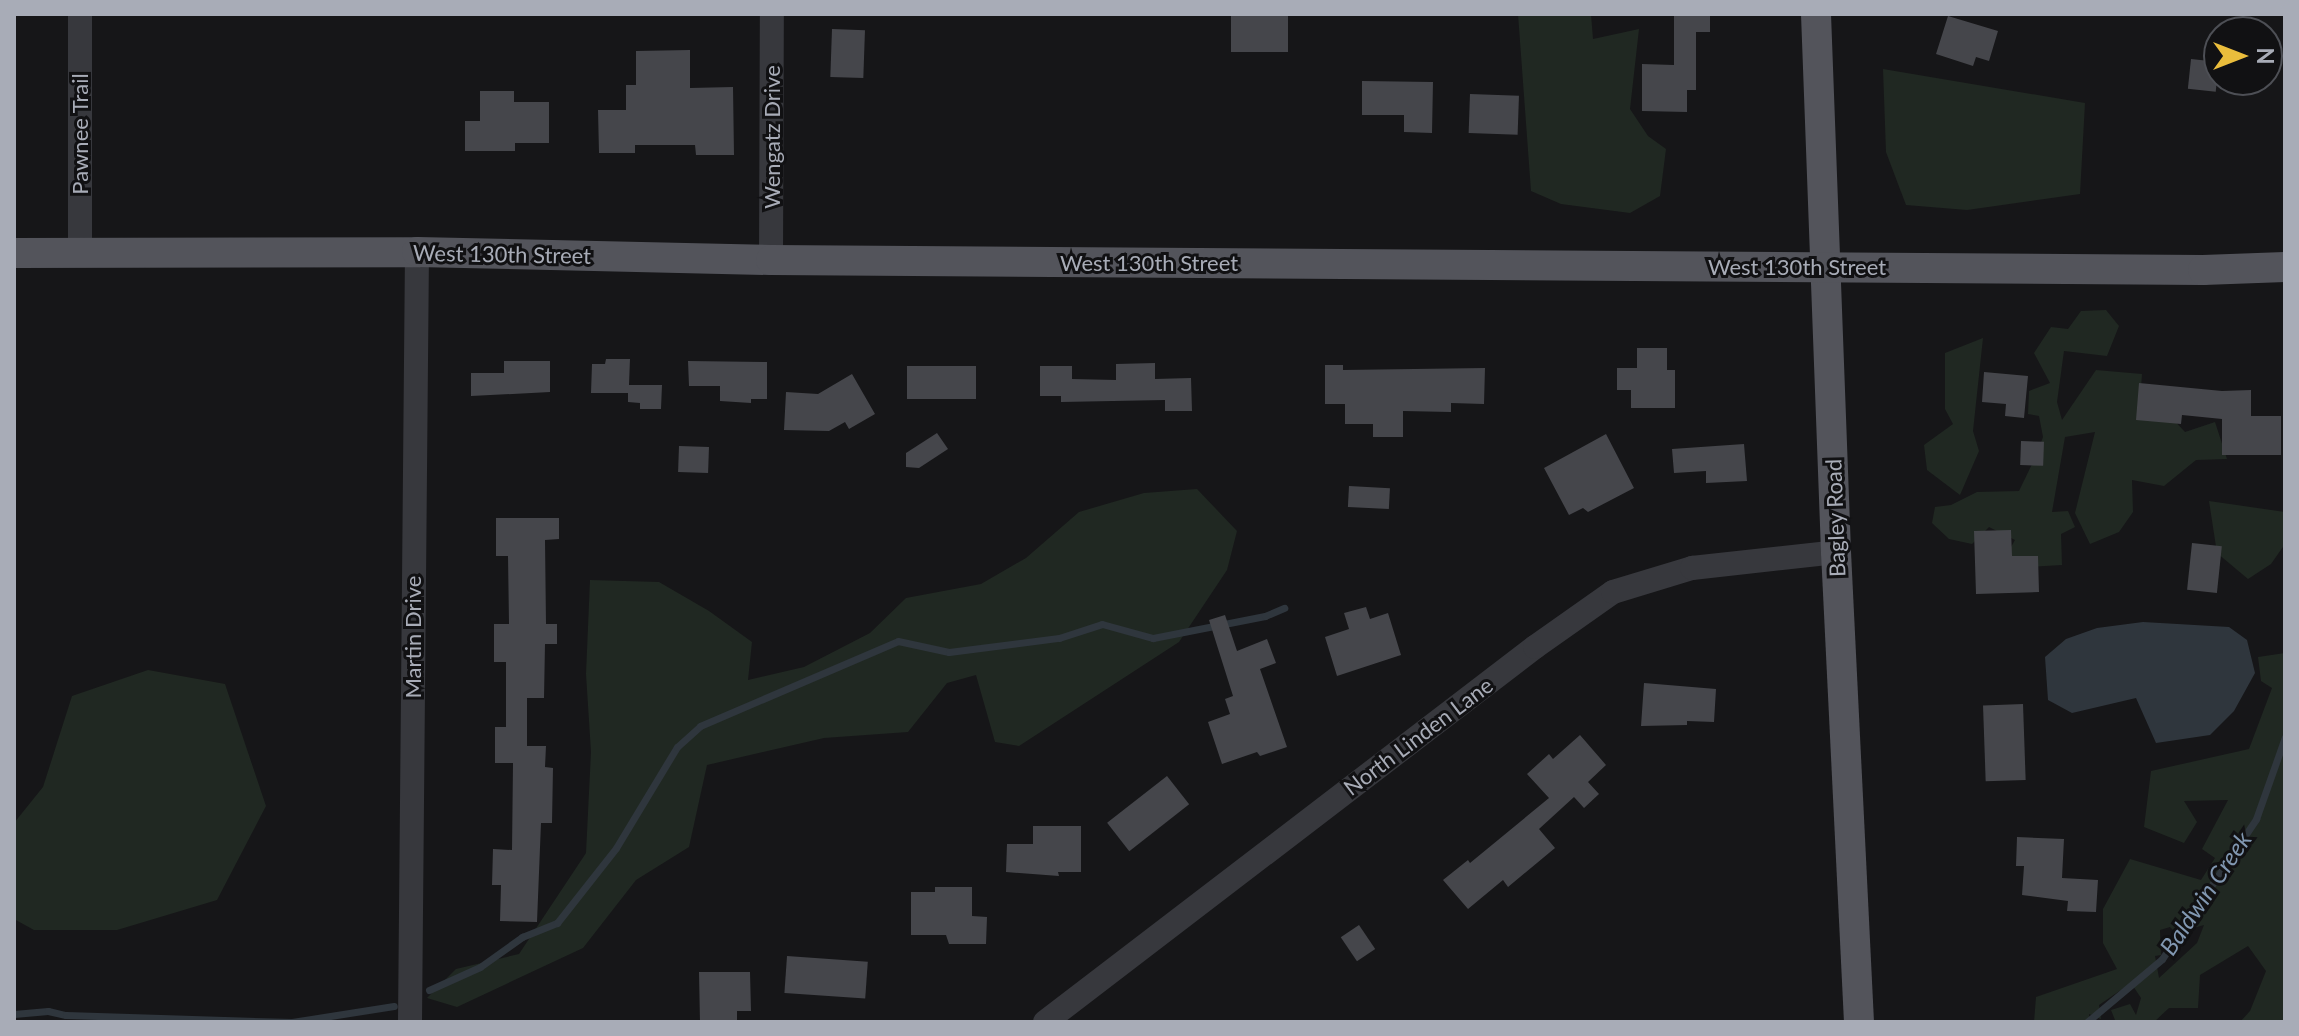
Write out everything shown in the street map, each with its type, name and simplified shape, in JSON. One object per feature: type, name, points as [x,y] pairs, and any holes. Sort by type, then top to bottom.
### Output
[{"type":"main road","name":"Bagley Road","points":[[1816,14],[1836,552],[1859,1022]]},
{"type":"main road","name":"West 130th Street","points":[[14,253],[417,252],[771,260],[2203,270],[2285,267]]},
{"type":"street","name":"Pawnee Trail","points":[[80,14],[80,254]]},
{"type":"street","name":"Wengatz Drive","points":[[771,260],[772,14]]},
{"type":"street","name":"Martin Drive","points":[[410,1022],[417,252]]},
{"type":"street","name":"North Linden Lane","points":[[1045,1022],[1535,647],[1613,592],[1692,568],[1836,552]]},
{"type":"shaded area","points":[[1518,14],[1591,14],[1593,39],[1639,29],[1630,109],[1648,136],[1666,149],[1660,196],[1630,213],[1561,204],[1531,191]]},
{"type":"shaded area","points":[[1883,69],[2085,103],[2080,194],[1967,210],[1906,205],[1886,152]]},
{"type":"shaded area","points":[[2106,310],[2119,326],[2107,356],[2064,351],[2057,402],[2062,420],[2096,370],[2142,374],[2140,402],[2170,416],[2185,432],[2215,422],[2227,459],[2196,460],[2164,486],[2132,480],[2133,512],[2119,532],[2090,544],[2075,513],[2095,432],[2065,437],[2052,512],[2068,511],[2075,527],[2061,534],[2062,565],[2013,568],[2007,554],[2015,540],[1989,527],[1972,544],[1949,539],[1932,523],[1935,507],[1951,505],[1977,492],[2019,491],[2036,456],[2043,437],[2039,416],[2028,414],[2029,391],[2050,383],[2034,353],[2051,327],[2068,329],[2081,311]]},
{"type":"shaded area","points":[[1983,338],[1973,431],[1979,451],[1960,495],[1927,470],[1924,445],[1953,424],[1945,409],[1945,353]]},
{"type":"shaded area","points":[[1197,489],[1237,531],[1227,570],[1179,642],[1019,746],[995,742],[976,675],[947,683],[908,732],[824,738],[707,765],[689,847],[636,880],[583,948],[457,1007],[427,998],[456,969],[519,954],[586,853],[591,752],[586,674],[590,580],[659,582],[709,611],[752,642],[748,680],[804,667],[870,633],[906,598],[981,584],[1026,558],[1079,512],[1144,493]]},
{"type":"shaded area","points":[[2209,501],[2285,512],[2285,544],[2271,564],[2248,579],[2217,553]]},
{"type":"shaded area","points":[[2143,622],[2229,627],[2247,640],[2255,673],[2234,711],[2210,735],[2156,743],[2136,698],[2072,713],[2048,700],[2045,657],[2066,639],[2097,628]]},
{"type":"shaded area","points":[[2285,653],[2285,1022],[2240,1022],[2250,1011],[2266,971],[2248,946],[2200,975],[2198,1008],[2169,1008],[2154,1022],[2111,1022],[2115,1020],[2111,1010],[2130,1004],[2136,1015],[2141,998],[2131,983],[2099,1005],[2101,1019],[2089,1014],[2090,1022],[2034,1022],[2036,997],[2117,969],[2103,943],[2103,909],[2130,859],[2201,880],[2215,858],[2202,849],[2228,800],[2184,801],[2197,822],[2184,843],[2144,827],[2151,771],[2249,749],[2272,688],[2261,681],[2258,657]],"holes":[[[2204,925],[2197,943],[2159,978],[2155,956],[2161,955],[2160,930],[2170,927],[2176,933]]]},
{"type":"shaded area","points":[[148,670],[225,684],[266,806],[217,900],[117,930],[34,930],[14,919],[14,823],[43,787],[72,696]]},
{"type":"building","points":[[1231,14],[1288,14],[1288,52],[1231,52]]},
{"type":"building","points":[[1674,14],[1710,14],[1710,32],[1696,32],[1696,90],[1687,90],[1687,112],[1642,111],[1642,64],[1674,65]]},
{"type":"building","points":[[1948,16],[1998,31],[1989,61],[1976,57],[1973,66],[1936,54]]},
{"type":"building","points":[[832,29],[865,30],[863,78],[830,77]]},
{"type":"building","points":[[690,50],[690,88],[733,87],[734,155],[696,155],[695,145],[635,145],[635,153],[599,153],[598,110],[626,110],[626,85],[636,85],[636,51]]},
{"type":"building","points":[[2191,59],[2203,60],[2203,90],[2188,89]]},
{"type":"building","points":[[1362,81],[1433,82],[1432,133],[1404,132],[1404,115],[1362,115]]},
{"type":"building","points":[[480,91],[514,91],[514,102],[549,102],[549,143],[515,143],[515,151],[465,151],[465,121],[480,121]]},
{"type":"building","points":[[1470,94],[1519,96],[1518,135],[1469,133]]},
{"type":"building","points":[[1637,348],[1667,348],[1667,370],[1675,370],[1675,408],[1631,408],[1631,390],[1617,390],[1617,368],[1637,368]]},
{"type":"building","points":[[606,359],[630,359],[629,385],[662,385],[661,409],[640,409],[640,403],[628,402],[628,393],[591,393],[592,364],[605,364]]},
{"type":"building","points":[[504,361],[550,361],[550,392],[471,396],[471,373],[504,373]]},
{"type":"building","points":[[688,361],[767,362],[767,399],[751,399],[751,403],[720,401],[720,386],[689,386]]},
{"type":"building","points":[[1155,363],[1155,379],[1191,378],[1192,411],[1165,411],[1165,400],[1061,402],[1061,396],[1040,396],[1040,366],[1072,366],[1072,379],[1116,380],[1116,364]]},
{"type":"building","points":[[1325,365],[1343,365],[1343,370],[1485,368],[1484,404],[1451,403],[1451,412],[1403,411],[1403,437],[1373,437],[1373,424],[1345,424],[1345,404],[1325,404]]},
{"type":"building","points":[[907,366],[976,366],[976,399],[907,399]]},
{"type":"building","points":[[1984,372],[2028,376],[2024,418],[2005,416],[2006,404],[1982,402]]},
{"type":"building","points":[[852,374],[875,414],[849,429],[845,422],[829,431],[784,430],[786,392],[818,394]]},
{"type":"building","points":[[2139,383],[2222,391],[2251,390],[2251,416],[2281,416],[2281,455],[2222,455],[2222,419],[2182,415],[2181,424],[2136,420]]},
{"type":"building","points":[[937,433],[948,449],[919,468],[906,467],[906,453]]},
{"type":"building","points":[[1606,434],[1634,488],[1588,512],[1583,508],[1569,515],[1544,468]]},
{"type":"building","points":[[2021,441],[2044,442],[2043,466],[2020,465]]},
{"type":"building","points":[[1744,444],[1747,481],[1706,483],[1706,471],[1674,473],[1672,449]]},
{"type":"building","points":[[679,446],[709,447],[708,473],[678,472]]},
{"type":"building","points":[[1349,486],[1390,488],[1389,509],[1348,507]]},
{"type":"building","points":[[496,518],[559,518],[559,539],[545,540],[546,624],[557,624],[557,644],[545,644],[544,698],[527,698],[527,746],[546,746],[545,767],[553,768],[552,823],[541,823],[537,922],[500,921],[501,885],[492,885],[493,849],[512,850],[513,763],[495,763],[495,727],[506,727],[506,662],[494,662],[494,624],[509,624],[508,556],[496,556]]},
{"type":"building","points":[[2011,530],[2012,556],[2038,556],[2039,592],[1976,594],[1974,531]]},
{"type":"building","points":[[2192,543],[2222,546],[2217,593],[2187,590]]},
{"type":"building","points":[[1366,607],[1370,619],[1388,613],[1401,655],[1337,676],[1325,637],[1349,629],[1344,613]]},
{"type":"building","points":[[1225,615],[1237,651],[1267,639],[1276,663],[1260,669],[1287,747],[1260,756],[1257,752],[1222,764],[1208,722],[1230,714],[1225,699],[1233,696],[1209,620]]},
{"type":"building","points":[[1644,683],[1716,689],[1714,722],[1687,721],[1687,725],[1641,726]]},
{"type":"building","points":[[2023,704],[2026,780],[1986,781],[1983,705]]},
{"type":"building","points":[[1580,735],[1606,765],[1588,782],[1599,794],[1584,808],[1574,797],[1539,829],[1555,848],[1508,887],[1503,880],[1468,909],[1443,880],[1468,860],[1470,863],[1549,798],[1527,774],[1549,754],[1553,759]]},
{"type":"building","points":[[1167,776],[1189,804],[1129,851],[1107,823]]},
{"type":"building","points":[[1033,826],[1081,826],[1081,872],[1058,872],[1059,876],[1006,872],[1007,844],[1033,844]]},
{"type":"building","points":[[2017,837],[2064,839],[2062,878],[2098,880],[2096,912],[2067,911],[2068,901],[2022,895],[2024,866],[2016,866]]},
{"type":"building","points":[[935,887],[972,887],[972,916],[987,917],[986,944],[949,944],[946,935],[911,935],[911,892],[935,892]]},
{"type":"building","points":[[1359,925],[1375,949],[1357,961],[1341,937]]},
{"type":"building","points":[[787,956],[868,962],[865,999],[784,993]]},
{"type":"building","points":[[699,972],[750,972],[751,1011],[737,1011],[737,1022],[700,1022]]},
{"type":"waterway","points":[[429,990],[480,967],[522,937],[557,923],[616,848],[677,747],[700,726],[898,641],[949,652],[1059,638],[1102,624],[1153,638],[1265,616],[1284,608]]},
{"type":"waterway","name":"Baldwin Creek","points":[[2087,1022],[2162,959],[2256,819],[2285,737]]},
{"type":"waterway","points":[[14,1014],[48,1011],[66,1015],[292,1022],[394,1006]]}]
